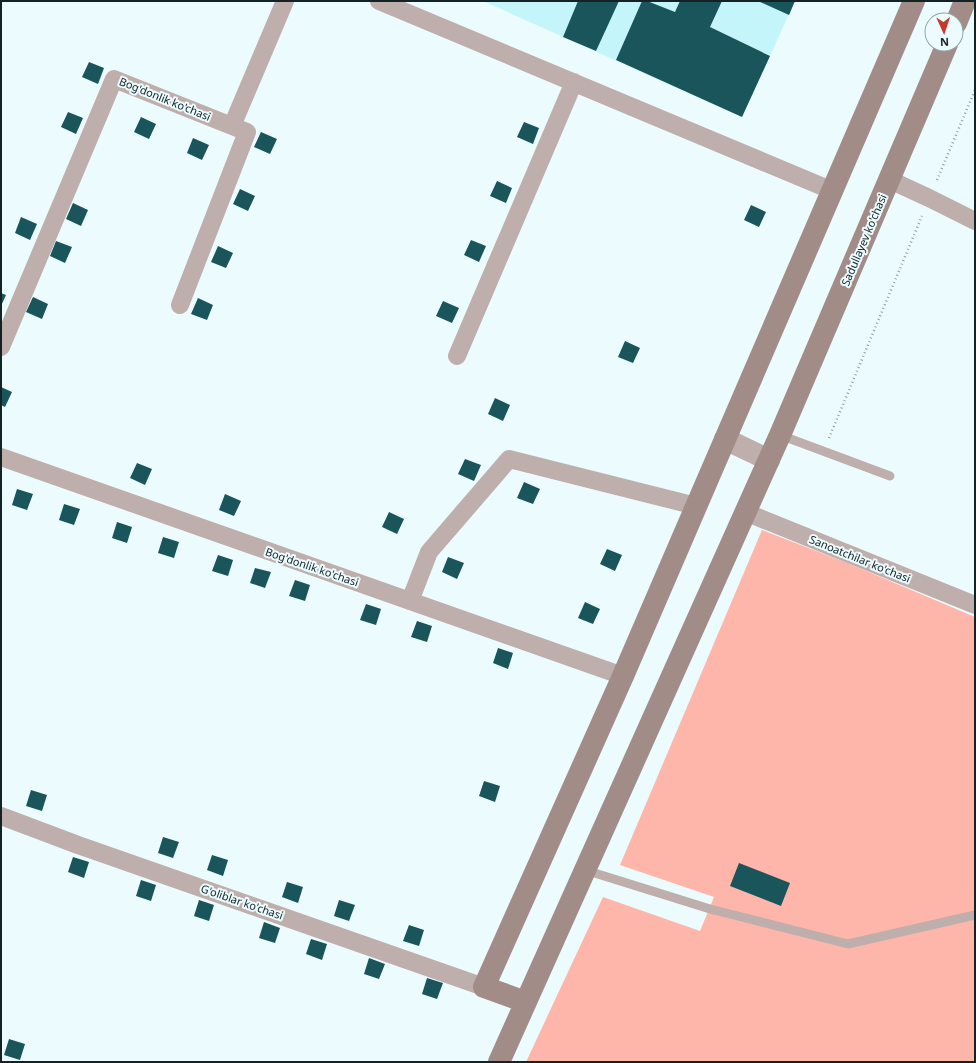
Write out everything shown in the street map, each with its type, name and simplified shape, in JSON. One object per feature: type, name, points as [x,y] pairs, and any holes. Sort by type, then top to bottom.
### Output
[{"type":"main road","points":[[526,1002],[484,987],[623,676],[914,1]]},
{"type":"main road","points":[[961,12],[966,1]]},
{"type":"main road","name":"Sadullayev ko'chasi","points":[[499,1062],[769,460],[944,52]]},
{"type":"street","points":[[232,126],[285,1]]},
{"type":"street","points":[[379,1],[833,191]]},
{"type":"street","name":"Bog'donlik ko'chasi","points":[[1,347],[114,79],[247,132],[180,305]]},
{"type":"street","points":[[457,356],[574,82]]},
{"type":"street","points":[[890,180],[975,221]]},
{"type":"street","points":[[725,439],[769,460]]},
{"type":"street","name":"Bog'donlik ko'chasi","points":[[1,457],[623,676]]},
{"type":"street","points":[[410,601],[429,552],[509,459],[696,506]]},
{"type":"street","name":"Sanoatchilar ko'chasi","points":[[745,512],[975,605]]},
{"type":"street","name":"G'oliblar ko'chasi","points":[[1,816],[484,987]]},
{"type":"lane","points":[[780,435],[890,476]]},
{"type":"lane","points":[[585,870],[710,909],[848,944],[975,915]]},
{"type":"path","points":[[823,452],[975,90]]},
{"type":"shaded area","points":[[483,1],[795,1],[742,117]]},
{"type":"shaded area","points":[[762,530],[850,564],[975,617],[975,1062],[526,1062],[603,897],[700,931],[714,897],[620,865]]},
{"type":"building","points":[[578,1],[619,1],[596,51],[563,37]]},
{"type":"building","points":[[642,1],[647,1],[675,12],[680,1],[722,1],[710,27],[770,56],[742,117],[616,60]]},
{"type":"building","points":[[758,1],[795,1],[789,15]]},
{"type":"building","points":[[89,62],[104,68],[98,84],[82,77]]},
{"type":"building","points":[[68,112],[83,118],[76,134],[61,127]]},
{"type":"building","points":[[141,117],[156,124],[149,139],[134,132]]},
{"type":"building","points":[[524,122],[539,128],[533,144],[517,137]]},
{"type":"building","points":[[261,132],[277,139],[270,154],[254,147]]},
{"type":"building","points":[[193,138],[209,145],[202,160],[187,153]]},
{"type":"building","points":[[497,181],[512,188],[506,203],[490,196]]},
{"type":"building","points":[[240,189],[255,196],[248,211],[233,204]]},
{"type":"building","points":[[73,203],[88,210],[81,226],[66,219]]},
{"type":"building","points":[[751,205],[766,212],[759,227],[744,220]]},
{"type":"building","points":[[21,217],[37,224],[30,240],[15,233]]},
{"type":"building","points":[[471,240],[486,246],[479,262],[464,255]]},
{"type":"building","points":[[56,241],[72,247],[65,263],[50,256]]},
{"type":"building","points":[[218,246],[233,253],[226,268],[211,262]]},
{"type":"building","points":[[1,293],[6,295],[1,306]]},
{"type":"building","points":[[33,297],[48,304],[42,319],[26,312]]},
{"type":"building","points":[[198,298],[213,305],[207,320],[191,314]]},
{"type":"building","points":[[443,301],[459,308],[452,323],[436,316]]},
{"type":"building","points":[[625,341],[640,348],[633,363],[618,357]]},
{"type":"building","points":[[1,387],[12,392],[5,407],[1,405]]},
{"type":"building","points":[[495,398],[510,405],[503,421],[488,414]]},
{"type":"building","points":[[465,459],[481,465],[474,481],[458,474]]},
{"type":"building","points":[[137,463],[152,469],[145,485],[130,478]]},
{"type":"building","points":[[524,482],[540,489],[533,504],[517,498]]},
{"type":"building","points":[[17,489],[33,494],[27,510],[12,505]]},
{"type":"building","points":[[225,494],[241,501],[234,516],[219,510]]},
{"type":"building","points":[[64,504],[80,509],[74,525],[59,520]]},
{"type":"building","points":[[389,512],[404,519],[397,534],[382,527]]},
{"type":"building","points":[[117,522],[132,527],[127,543],[112,538]]},
{"type":"building","points":[[163,537],[179,542],[174,558],[158,553]]},
{"type":"building","points":[[607,549],[622,555],[615,571],[600,564]]},
{"type":"building","points":[[218,555],[233,560],[228,576],[212,571]]},
{"type":"building","points":[[448,557],[464,563],[457,579],[442,572]]},
{"type":"building","points":[[255,568],[271,572],[265,588],[250,583]]},
{"type":"building","points":[[295,580],[310,585],[305,601],[289,596]]},
{"type":"building","points":[[585,602],[600,609],[593,624],[578,618]]},
{"type":"building","points":[[366,604],[381,609],[376,625],[360,620]]},
{"type":"building","points":[[417,621],[432,626],[427,642],[411,637]]},
{"type":"building","points":[[498,648],[513,653],[508,669],[493,663]]},
{"type":"building","points":[[484,781],[500,786],[495,802],[479,796]]},
{"type":"building","points":[[31,790],[47,795],[42,811],[26,806]]},
{"type":"building","points":[[163,837],[179,842],[173,858],[158,853]]},
{"type":"building","points":[[212,855],[228,860],[223,876],[207,870]]},
{"type":"building","points":[[73,857],[89,862],[84,878],[68,872]]},
{"type":"building","points":[[739,863],[790,883],[781,906],[730,886]]},
{"type":"building","points":[[141,880],[156,885],[151,901],[136,896]]},
{"type":"building","points":[[287,882],[303,887],[298,903],[282,897]]},
{"type":"building","points":[[199,900],[214,905],[209,921],[194,916]]},
{"type":"building","points":[[339,900],[355,905],[349,921],[334,916]]},
{"type":"building","points":[[264,922],[280,928],[275,943],[259,938]]},
{"type":"building","points":[[409,925],[424,930],[419,946],[403,941]]},
{"type":"building","points":[[311,939],[327,944],[322,960],[306,954]]},
{"type":"building","points":[[369,958],[385,964],[379,979],[364,974]]},
{"type":"building","points":[[427,978],[443,983],[437,999],[422,994]]},
{"type":"building","points":[[9,1039],[25,1044],[20,1060],[4,1055]]}]
